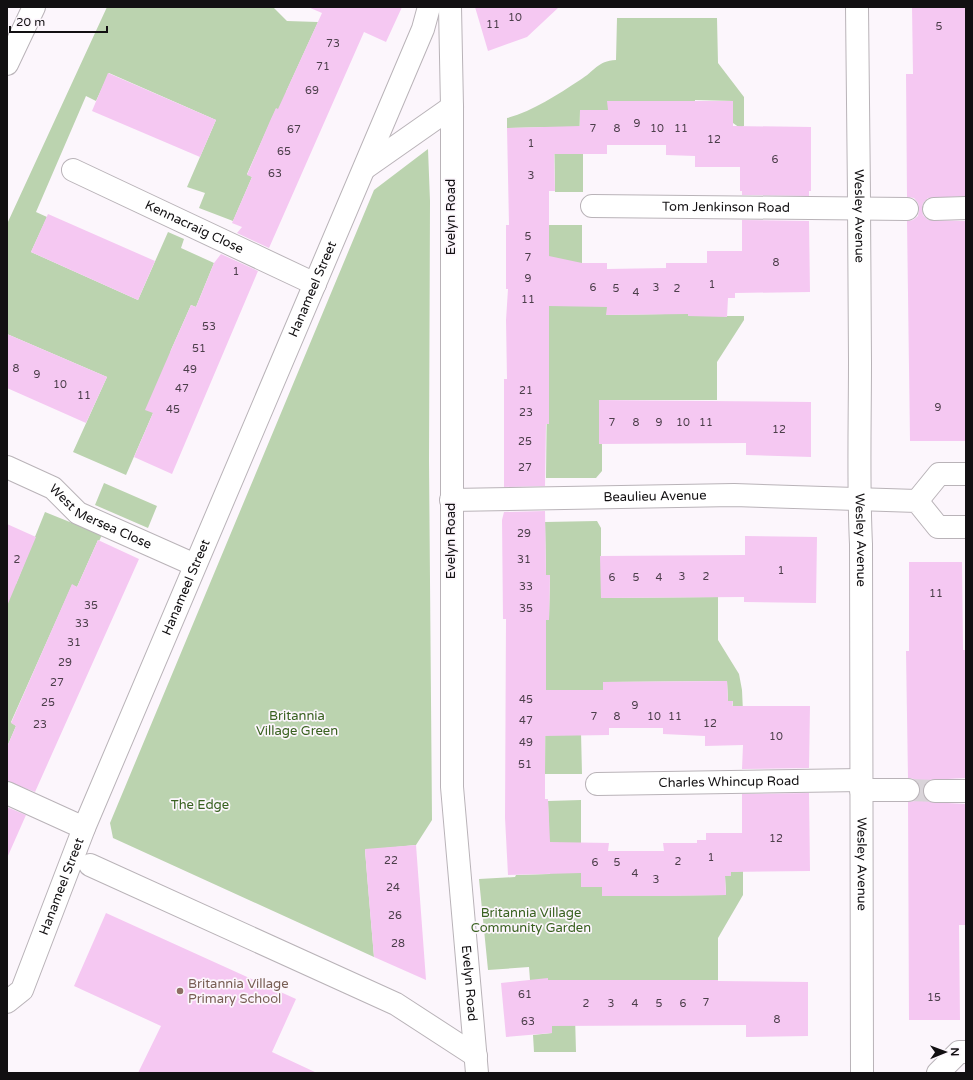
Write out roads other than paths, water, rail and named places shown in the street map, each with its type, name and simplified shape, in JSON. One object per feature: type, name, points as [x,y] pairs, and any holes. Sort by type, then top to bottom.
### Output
[{"type":"street","points":[[7,64],[34,7]]},
{"type":"street","name":"Hanameel Street","points":[[7,1002],[22,990],[84,828],[423,29],[429,7]]},
{"type":"street","name":"Evelyn Road","points":[[450,7],[452,107],[452,786],[477,1064]]},
{"type":"street","name":"Wesley Avenue","points":[[857,7],[860,209],[859,498],[862,1073]]},
{"type":"street","points":[[364,169],[452,107]]},
{"type":"street","name":"Kennacraig Close","points":[[74,170],[315,284]]},
{"type":"street","name":"Tom Jenkinson Road","points":[[592,206],[907,209]]},
{"type":"street","points":[[934,209],[966,208]]},
{"type":"street","name":"West Mersea Close","points":[[7,466],[53,488],[78,513],[196,565]]},
{"type":"street","points":[[966,474],[939,474],[917,501],[938,527],[966,527]]},
{"type":"street","name":"Beaulieu Avenue","points":[[452,500],[734,495],[917,501]]},
{"type":"street","name":"Charles Whincup Road","points":[[597,784],[861,785],[908,790]]},
{"type":"street","points":[[935,790],[966,791]]},
{"type":"street","points":[[7,793],[84,828]]},
{"type":"street","points":[[90,865],[396,1004],[477,1064]]},
{"type":"street","points":[[938,1073],[959,1052],[966,1052]]},
{"type":"tunnel","points":[[908,790],[935,791]]},
{"type":"place","name":"Britannia Village Primary School","points":[[180,991]]},
{"type":"park label","name":"Britannia Village Green","points":[[297,724]]},
{"type":"park label","name":"The Edge","points":[[200,805]]},
{"type":"park label","name":"Britannia Village Community Garden","points":[[531,920]]}]
